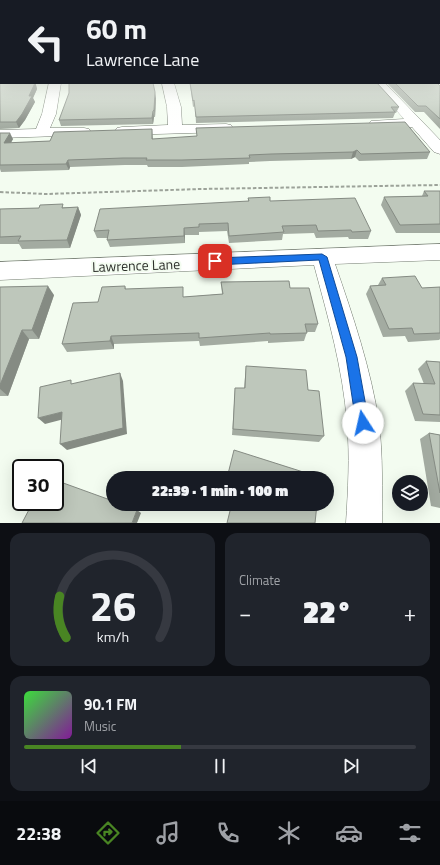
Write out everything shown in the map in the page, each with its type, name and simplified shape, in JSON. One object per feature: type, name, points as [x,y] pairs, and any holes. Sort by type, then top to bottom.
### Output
[{"type":"street","points":[[41,133],[49,114],[56,84]]},
{"type":"street","points":[[168,84],[174,107],[175,129]]},
{"type":"street","points":[[379,84],[440,149]]},
{"type":"street","points":[[359,124],[415,123]]},
{"type":"street","points":[[112,131],[239,128]]},
{"type":"street","points":[[0,134],[96,131]]},
{"type":"street","name":"Lawrence Lane","points":[[0,270],[440,252]]},
{"type":"street","points":[[322,257],[351,357],[363,423],[365,502],[364,523]]},
{"type":"path","points":[[0,192],[46,194],[440,185]]},
{"type":"building","points":[[0,84],[35,84],[29,96],[32,96],[16,122],[0,122]]},
{"type":"building","points":[[69,84],[153,84],[155,92],[152,118],[59,120],[69,93]]},
{"type":"building","points":[[190,84],[378,84],[399,107],[391,107],[395,112],[196,117],[194,100],[193,101]]},
{"type":"building","points":[[396,84],[438,84],[440,86],[440,119],[426,106],[418,106]]},
{"type":"building","points":[[405,122],[430,152],[361,154],[357,150],[353,152],[249,155],[250,158],[146,160],[147,158],[123,158],[68,160],[66,164],[0,165],[0,133],[10,133],[4,143],[50,141],[54,132],[152,129],[152,139],[197,136],[196,128]]},
{"type":"building","points":[[424,191],[440,191],[440,224],[400,225],[384,197],[428,196]]},
{"type":"building","points":[[270,197],[270,201],[355,198],[371,231],[318,231],[316,225],[282,226],[284,232],[229,236],[228,223],[199,224],[199,227],[184,228],[184,236],[107,240],[109,230],[94,231],[100,209],[249,201],[248,198]]},
{"type":"building","points":[[63,204],[62,208],[78,207],[67,240],[18,241],[21,236],[0,237],[0,209],[39,208],[40,205]]},
{"type":"building","points":[[415,276],[422,288],[440,287],[440,333],[414,334],[412,328],[389,329],[370,286],[386,285],[382,278]]},
{"type":"building","points":[[289,281],[290,288],[309,288],[318,324],[305,324],[307,333],[270,333],[199,338],[199,333],[111,336],[110,341],[62,344],[73,303],[98,302],[102,287],[125,286],[125,289],[183,287],[183,297],[223,294],[221,282]]},
{"type":"building","points":[[48,286],[32,330],[22,330],[0,385],[0,287]]},
{"type":"building","points":[[426,361],[440,362],[440,415],[423,414],[413,383],[435,384]]},
{"type":"building","points":[[246,366],[306,370],[308,390],[319,391],[324,436],[233,429],[235,388],[245,388]]},
{"type":"building","points":[[120,373],[123,428],[60,444],[62,412],[38,418],[40,387],[71,380],[71,384]]},
{"type":"building","points":[[429,433],[440,435],[440,493]]},
{"type":"building","points":[[234,450],[300,471],[229,471]]},
{"type":"building","points":[[64,483],[106,498],[106,511],[137,511],[132,523],[22,523],[28,511],[64,511]]},
{"type":"building","points":[[230,511],[316,511],[315,523],[227,523]]},
{"type":"route","points":[[215,261],[322,257],[334,293],[351,357],[363,423]]}]
